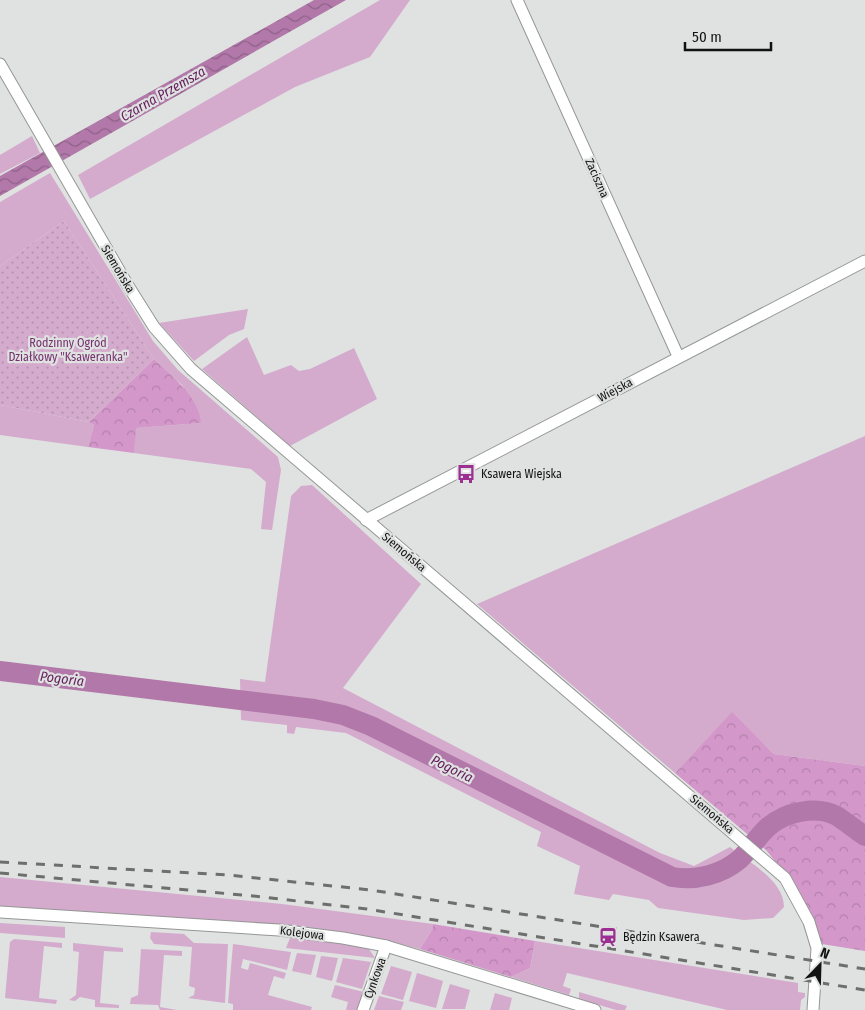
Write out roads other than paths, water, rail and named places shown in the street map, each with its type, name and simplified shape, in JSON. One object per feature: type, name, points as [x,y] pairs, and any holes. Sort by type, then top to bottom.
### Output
[{"type":"street","name":"Zaciszna","points":[[517,0],[678,356]]},
{"type":"street","name":"Siemońska","points":[[0,64],[154,328],[191,369],[786,878],[809,922],[815,938],[818,955],[813,1010]]},
{"type":"street","name":"Wiejska","points":[[366,520],[865,260]]},
{"type":"street","name":"Kolejowa","points":[[0,912],[280,930],[386,946],[595,1010]]},
{"type":"street","name":"Cynkowa","points":[[363,1010],[386,946]]},
{"type":"water","name":"Czarna Przemsza","points":[[314,0],[346,0],[0,196],[0,176]]},
{"type":"waterway","name":"Pogoria","points":[[0,671],[314,709],[343,715],[371,726],[672,877],[708,876],[733,865],[768,827],[783,817],[801,812],[820,811],[829,813],[837,816],[865,836]]},
{"type":"railway","points":[[0,862],[228,875],[371,890],[865,969]]},
{"type":"railway","points":[[0,873],[253,896],[367,909],[865,990]]},
{"type":"place","name":"Ksawera Wiejska","points":[[466,474]]},
{"type":"place","name":"Będzin Ksawera","points":[[608,937]]},
{"type":"park label","name":"Rodzinny Ogród Działkowy \"Ksaweranka\"","points":[[68,350]]}]
